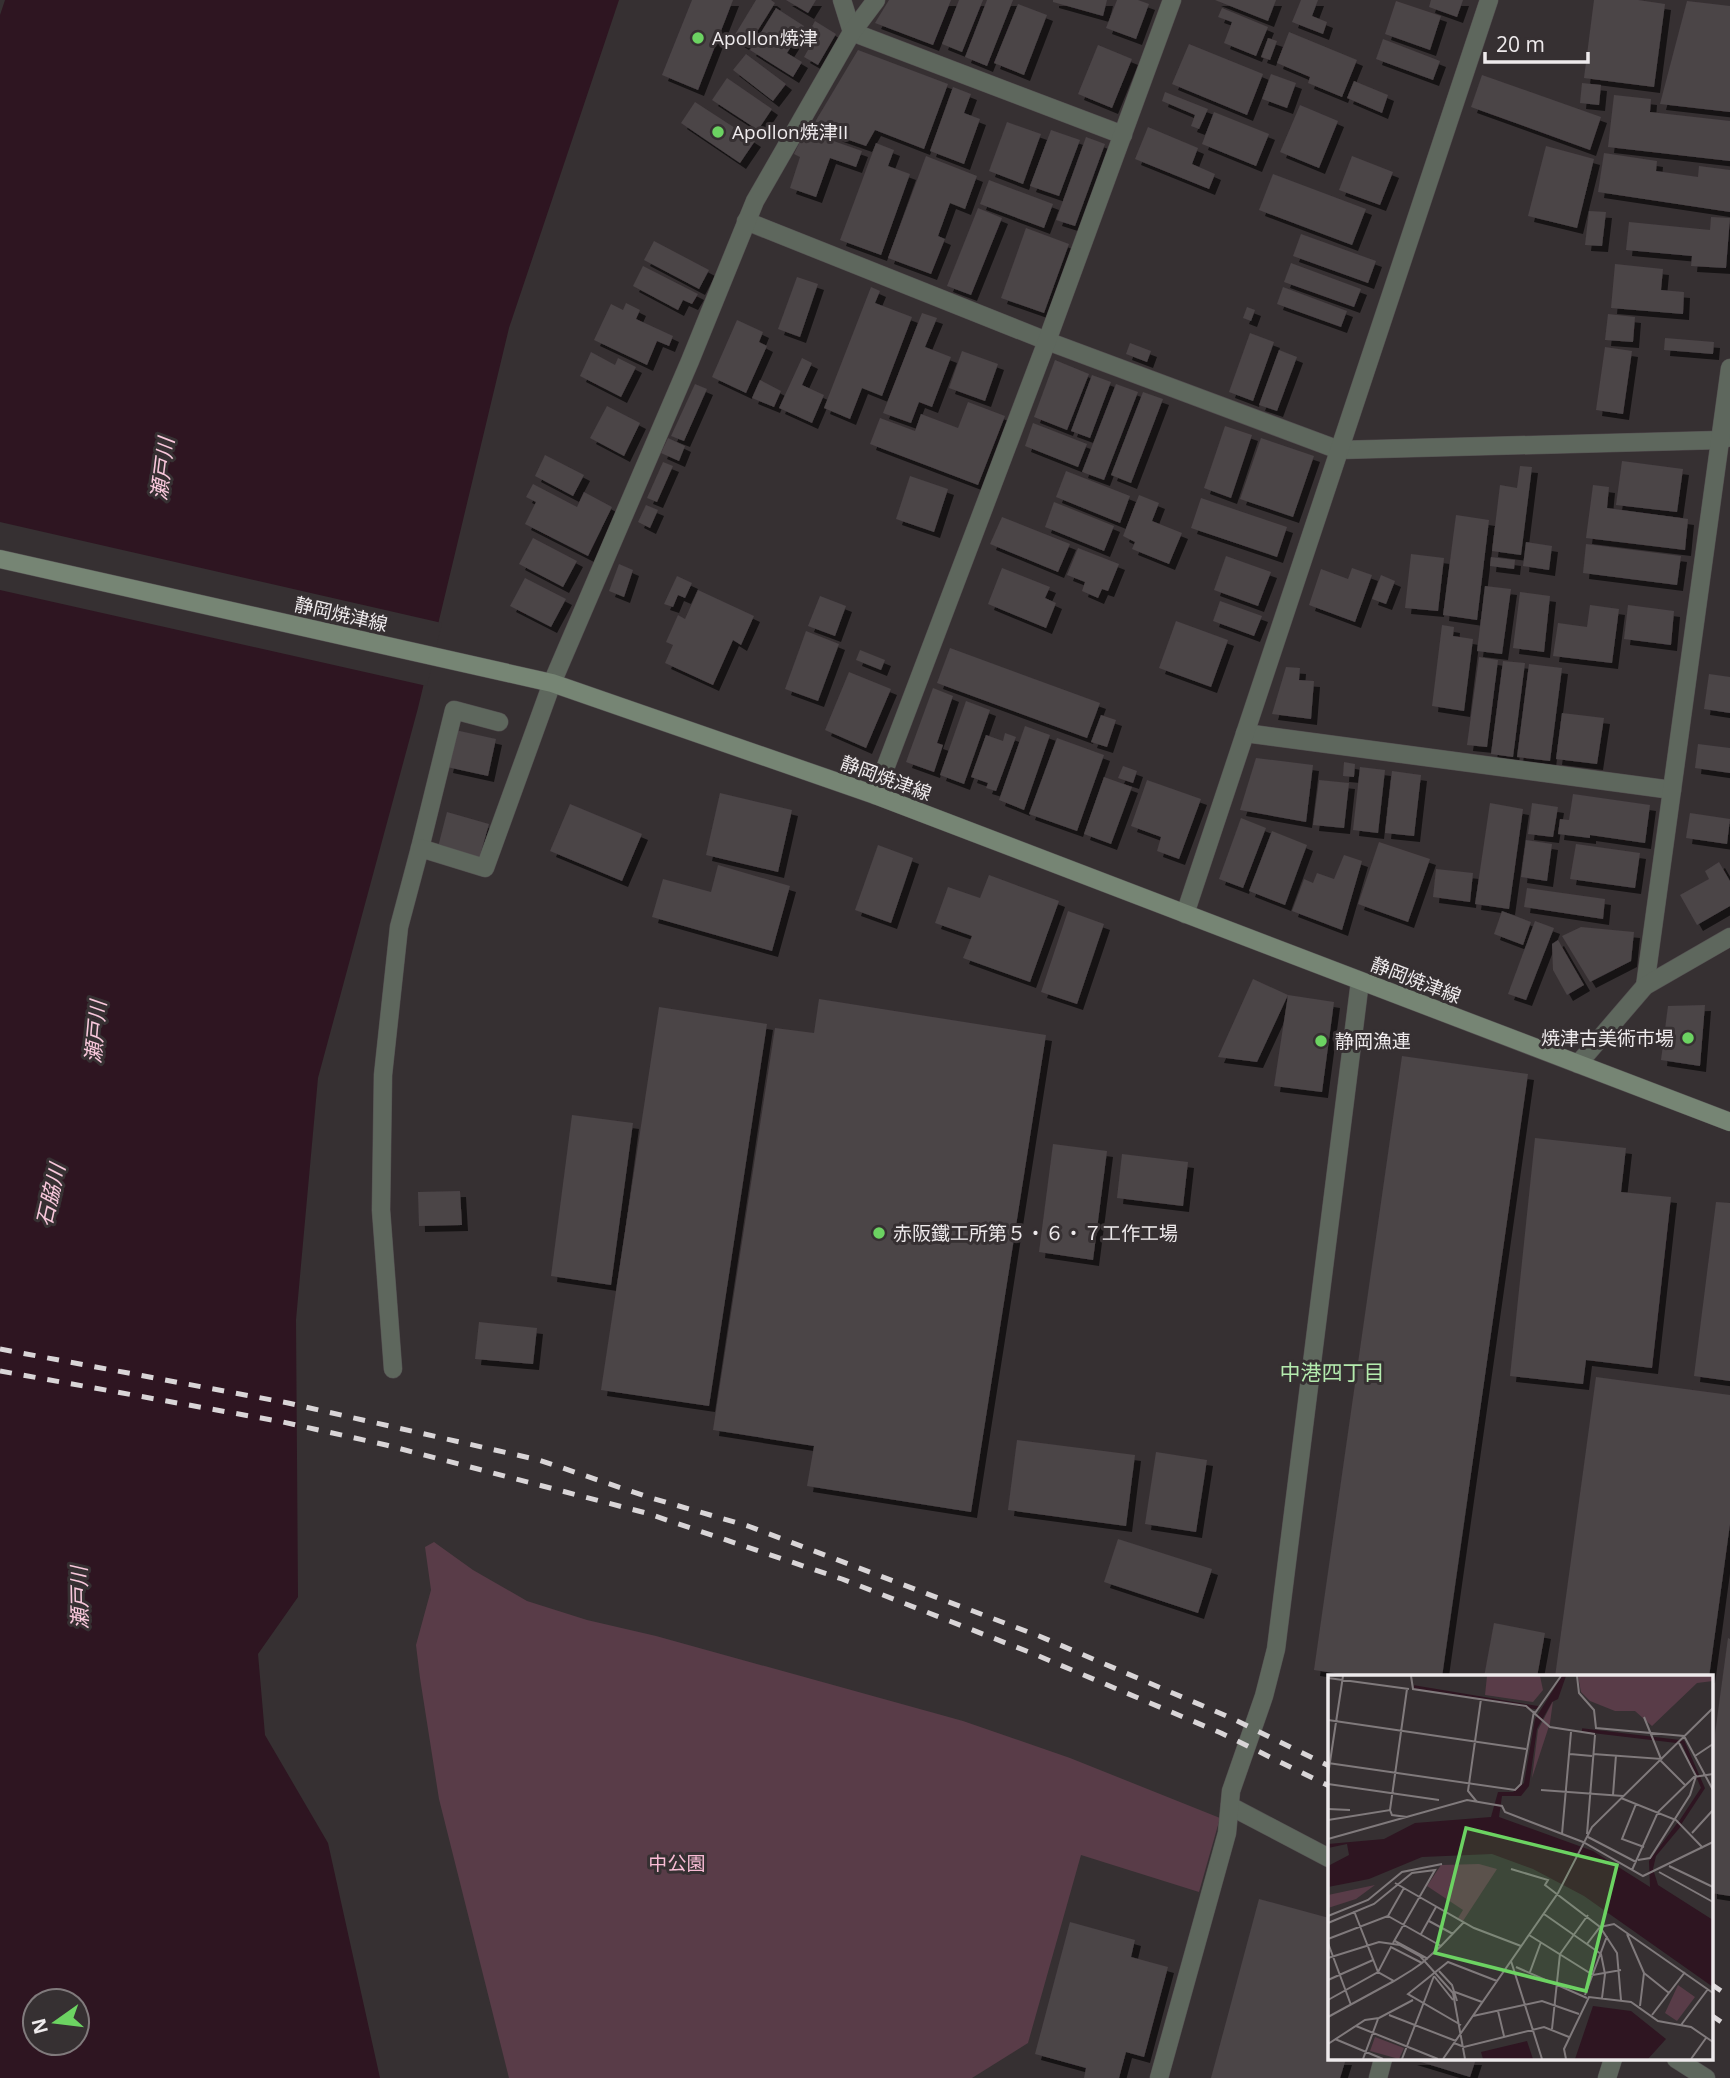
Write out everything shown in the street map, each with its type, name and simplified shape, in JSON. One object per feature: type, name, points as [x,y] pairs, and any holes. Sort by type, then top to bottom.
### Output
[{"type":"main road","name":"静岡焼津線","points":[[0,559],[552,683],[875,795],[1730,1122]]},
{"type":"street","points":[[842,0],[852,32]]},
{"type":"street","points":[[419,848],[485,869],[552,683],[690,361],[746,221],[852,32],[876,0]]},
{"type":"street","points":[[875,795],[1047,341],[1172,0]]},
{"type":"street","points":[[1185,914],[1489,0]]},
{"type":"street","points":[[852,32],[1122,135]]},
{"type":"street","points":[[746,221],[1047,341],[1339,450],[1725,438]]},
{"type":"street","points":[[1645,986],[1725,438],[1730,368]]},
{"type":"street","points":[[393,1369],[381,1210],[383,1075],[399,928],[454,710],[499,722]]},
{"type":"street","points":[[1245,733],[1672,790]]},
{"type":"street","points":[[1578,1064],[1645,986],[1730,937]]},
{"type":"street","points":[[1159,2078],[1227,1833],[1231,1791],[1264,1696],[1276,1648],[1360,981]]},
{"type":"street","points":[[1230,1806],[1328,1857]]},
{"type":"street","points":[[1378,2078],[1383,2060]]},
{"type":"street","points":[[1607,2078],[1613,2060]]},
{"type":"street","points":[[1678,2060],[1706,2078]]},
{"type":"green space","name":"中公園","points":[[434,1542],[473,1570],[527,1601],[587,1620],[656,1636],[963,1721],[1070,1758],[1220,1818],[1199,1892],[1081,1855],[1028,2043],[972,2078],[509,2078],[439,1799],[420,1678],[416,1645],[431,1590],[425,1547]]},
{"type":"water","points":[[5,0],[619,0],[509,328],[418,708],[318,1078],[296,1320],[298,1597],[258,1654],[265,1735],[328,1843],[380,2078],[0,2078],[0,15]]},
{"type":"pier","points":[[0,522],[442,623],[427,686],[0,590]]},
{"type":"building","name":"Apollon焼津","points":[[692,0],[733,0],[698,90],[662,75]]},
{"type":"building","points":[[756,0],[771,0],[775,3],[755,35],[750,32],[743,44],[733,38]]},
{"type":"building","points":[[786,0],[816,0],[808,13]]},
{"type":"building","points":[[889,0],[951,0],[933,45],[875,23]]},
{"type":"building","points":[[959,0],[983,0],[962,52],[942,44]]},
{"type":"building","points":[[987,0],[1013,0],[987,66],[965,57]]},
{"type":"building","points":[[1053,0],[1107,0],[1103,16]]},
{"type":"building","points":[[1117,0],[1138,0],[1149,4],[1136,39],[1106,28]]},
{"type":"building","points":[[1215,0],[1276,0],[1268,21]]},
{"type":"building","points":[[1301,0],[1318,0],[1312,16],[1327,22],[1323,34],[1292,22]]},
{"type":"building","points":[[1431,0],[1463,0],[1457,17],[1429,7]]},
{"type":"building","points":[[1594,0],[1638,0],[1665,4],[1654,87],[1584,78]]},
{"type":"building","points":[[1396,1],[1441,16],[1430,50],[1385,34]]},
{"type":"building","points":[[1687,1],[1730,6],[1730,112],[1660,104]]},
{"type":"building","points":[[1018,4],[1047,15],[1024,75],[994,63]]},
{"type":"building","points":[[776,8],[804,26],[787,53],[802,62],[793,77],[750,50]]},
{"type":"building","points":[[1222,8],[1268,27],[1256,56],[1224,43],[1232,22],[1218,17]]},
{"type":"building","points":[[815,21],[836,34],[818,65],[804,57],[812,43],[805,39]]},
{"type":"building","points":[[1289,32],[1357,60],[1342,97],[1308,83],[1310,77],[1277,63]]},
{"type":"building","points":[[1268,38],[1277,41],[1270,60],[1261,57]]},
{"type":"building","points":[[1383,39],[1440,61],[1433,80],[1376,59]]},
{"type":"building","points":[[1189,44],[1263,74],[1247,115],[1172,84]]},
{"type":"building","points":[[1098,45],[1132,59],[1112,108],[1078,94]]},
{"type":"building","points":[[858,50],[948,84],[924,149],[875,130],[866,146],[812,127]]},
{"type":"building","points":[[746,54],[786,84],[773,101],[733,70]]},
{"type":"building","points":[[1271,74],[1296,83],[1287,108],[1262,99]]},
{"type":"building","points":[[1482,75],[1601,117],[1590,150],[1471,107]]},
{"type":"building","points":[[727,78],[772,109],[758,130],[712,100]]},
{"type":"building","points":[[1354,81],[1388,95],[1382,113],[1347,98]]},
{"type":"building","points":[[1582,83],[1601,85],[1599,105],[1580,103]]},
{"type":"building","points":[[953,87],[971,94],[964,113],[980,119],[964,164],[930,151]]},
{"type":"building","points":[[1165,92],[1208,109],[1199,129],[1191,126],[1195,115],[1162,101]]},
{"type":"building","points":[[1614,95],[1651,99],[1650,112],[1730,121],[1730,161],[1608,147]]},
{"type":"building","name":"Apollon焼津II","points":[[695,102],[755,141],[740,163],[681,123]]},
{"type":"building","points":[[1300,105],[1338,121],[1319,168],[1280,152]]},
{"type":"building","points":[[1214,112],[1269,134],[1256,166],[1202,144]]},
{"type":"building","points":[[1007,122],[1041,134],[1023,184],[989,171]]},
{"type":"building","points":[[1148,127],[1198,148],[1192,164],[1215,174],[1209,189],[1135,159]]},
{"type":"building","points":[[1051,130],[1080,140],[1059,196],[1030,186]]},
{"type":"building","points":[[805,131],[862,151],[856,167],[830,158],[816,197],[790,188],[800,157],[794,154]]},
{"type":"building","points":[[1086,137],[1105,144],[1075,226],[1056,220]]},
{"type":"building","points":[[876,143],[894,150],[888,166],[910,174],[881,255],[840,240]]},
{"type":"building","points":[[1546,146],[1594,159],[1577,228],[1528,216]]},
{"type":"building","points":[[1604,153],[1657,161],[1656,171],[1698,177],[1699,166],[1730,170],[1730,212],[1598,192]]},
{"type":"building","points":[[926,156],[977,176],[965,209],[950,203],[938,236],[945,239],[931,274],[888,258]]},
{"type":"building","points":[[1352,156],[1393,172],[1380,205],[1339,190]]},
{"type":"building","points":[[1273,174],[1366,209],[1352,245],[1259,210]]},
{"type":"building","points":[[989,180],[1053,204],[1044,228],[980,204]]},
{"type":"building","points":[[978,208],[1002,218],[971,295],[947,286]]},
{"type":"building","points":[[1589,211],[1606,212],[1602,246],[1585,245]]},
{"type":"building","points":[[1711,217],[1730,218],[1726,268],[1691,266],[1692,256],[1626,250],[1629,222],[1710,230]]},
{"type":"building","points":[[1026,228],[1069,244],[1044,313],[1001,298]]},
{"type":"building","points":[[1301,234],[1376,261],[1368,283],[1293,256]]},
{"type":"building","points":[[654,241],[709,270],[699,289],[644,260]]},
{"type":"building","points":[[1291,263],[1361,289],[1354,307],[1284,282]]},
{"type":"building","points":[[1615,264],[1663,269],[1661,290],[1684,292],[1683,314],[1611,308]]},
{"type":"building","points":[[643,266],[698,294],[692,304],[683,300],[678,310],[633,286]]},
{"type":"building","points":[[797,277],[818,284],[800,337],[778,329]]},
{"type":"building","points":[[871,287],[880,291],[875,303],[912,317],[882,396],[862,388],[850,419],[824,408]]},
{"type":"building","points":[[1283,287],[1347,311],[1341,327],[1277,304]]},
{"type":"building","points":[[626,303],[640,310],[636,319],[673,336],[669,346],[657,341],[647,365],[594,340],[611,304],[623,310]]},
{"type":"building","points":[[1247,307],[1255,310],[1251,321],[1243,318]]},
{"type":"building","points":[[922,313],[937,318],[925,347],[951,357],[932,407],[919,402],[911,423],[883,413]]},
{"type":"building","points":[[1608,314],[1635,317],[1633,342],[1605,340]]},
{"type":"building","points":[[737,320],[763,332],[759,342],[767,346],[746,393],[712,377]]},
{"type":"building","points":[[1250,333],[1274,342],[1253,401],[1229,392]]},
{"type":"building","points":[[1665,338],[1714,342],[1713,354],[1664,350]]},
{"type":"building","points":[[1130,343],[1151,351],[1147,362],[1126,354]]},
{"type":"building","points":[[1605,347],[1632,351],[1623,414],[1596,410]]},
{"type":"building","points":[[1279,350],[1297,357],[1277,411],[1259,405]]},
{"type":"building","points":[[962,351],[998,364],[985,401],[949,388]]},
{"type":"building","points":[[591,352],[615,365],[618,358],[636,367],[621,397],[580,376]]},
{"type":"building","points":[[802,358],[812,363],[802,385],[824,395],[812,423],[779,408]]},
{"type":"building","points":[[1055,360],[1089,374],[1067,430],[1034,417]]},
{"type":"building","points":[[1092,375],[1111,382],[1090,438],[1071,431]]},
{"type":"building","points":[[760,380],[781,391],[774,407],[752,398]]},
{"type":"building","points":[[695,384],[707,389],[684,441],[671,436]]},
{"type":"building","points":[[1116,384],[1138,392],[1104,480],[1082,472]]},
{"type":"building","points":[[1143,392],[1163,399],[1131,483],[1111,475]]},
{"type":"building","points":[[968,402],[1005,416],[978,485],[870,444],[880,418],[915,431],[921,414],[958,428]]},
{"type":"building","points":[[607,406],[640,423],[624,456],[590,438]]},
{"type":"building","points":[[1033,423],[1087,444],[1078,467],[1025,446]]},
{"type":"building","points":[[1225,426],[1252,435],[1231,498],[1204,488]]},
{"type":"building","points":[[668,438],[685,446],[679,461],[661,453]]},
{"type":"building","points":[[1261,438],[1314,456],[1293,517],[1240,499]]},
{"type":"building","points":[[545,455],[584,475],[573,496],[535,476]]},
{"type":"building","points":[[1622,461],[1683,469],[1677,512],[1616,505]]},
{"type":"building","points":[[663,462],[673,466],[657,502],[647,498]]},
{"type":"building","points":[[1520,466],[1532,467],[1521,555],[1492,551],[1500,485],[1517,488]]},
{"type":"building","points":[[1066,471],[1130,496],[1120,523],[1056,497]]},
{"type":"building","points":[[910,476],[948,489],[934,532],[896,519]]},
{"type":"building","points":[[533,484],[577,507],[584,492],[612,507],[588,556],[525,524],[536,502],[526,497]]},
{"type":"building","points":[[1593,485],[1609,487],[1607,508],[1688,519],[1685,550],[1586,538]]},
{"type":"building","points":[[1139,495],[1159,503],[1152,521],[1182,533],[1169,564],[1132,549],[1135,542],[1123,536]]},
{"type":"building","points":[[1201,498],[1287,527],[1277,557],[1191,528]]},
{"type":"building","points":[[1054,502],[1114,526],[1104,551],[1045,527]]},
{"type":"building","points":[[646,505],[658,510],[650,528],[638,522]]},
{"type":"building","points":[[1456,515],[1489,520],[1477,620],[1443,615]]},
{"type":"building","points":[[1002,517],[1070,544],[1058,572],[990,544]]},
{"type":"building","points":[[533,538],[577,561],[563,587],[519,564]]},
{"type":"building","points":[[1526,542],[1552,546],[1549,570],[1523,566]]},
{"type":"building","points":[[1586,544],[1681,556],[1677,585],[1583,573]]},
{"type":"building","points":[[1078,548],[1119,564],[1108,591],[1102,589],[1098,598],[1082,591],[1085,582],[1067,575]]},
{"type":"building","points":[[1411,554],[1444,558],[1438,611],[1405,608]]},
{"type":"building","points":[[1226,556],[1271,572],[1258,606],[1214,590]]},
{"type":"building","points":[[1491,557],[1515,560],[1514,569],[1490,566]]},
{"type":"building","points":[[619,564],[633,570],[624,597],[609,591]]},
{"type":"building","points":[[1002,568],[1050,587],[1045,598],[1056,603],[1046,628],[988,604]]},
{"type":"building","points":[[1352,568],[1372,575],[1355,622],[1309,605],[1321,569],[1348,579]]},
{"type":"building","points":[[1381,575],[1395,581],[1386,604],[1372,599]]},
{"type":"building","points":[[677,576],[692,583],[685,598],[678,595],[673,607],[664,604]]},
{"type":"building","points":[[525,578],[566,599],[551,627],[510,606]]},
{"type":"building","points":[[1485,586],[1511,589],[1502,654],[1477,651]]},
{"type":"building","points":[[698,590],[754,616],[741,645],[733,640],[713,685],[665,663],[673,645],[666,642],[678,615],[685,619]]},
{"type":"building","points":[[1520,592],[1550,596],[1544,652],[1513,648]]},
{"type":"building","points":[[820,596],[846,606],[835,636],[808,626]]},
{"type":"building","points":[[1220,601],[1262,616],[1254,636],[1213,621]]},
{"type":"building","points":[[1590,605],[1619,609],[1612,663],[1553,656],[1558,623],[1587,627]]},
{"type":"building","points":[[1628,605],[1674,611],[1671,645],[1624,639]]},
{"type":"building","points":[[1176,621],[1228,640],[1211,687],[1159,668]]},
{"type":"building","points":[[1442,625],[1454,627],[1453,636],[1473,639],[1464,711],[1432,706]]},
{"type":"building","points":[[806,631],[839,644],[818,701],[785,689]]},
{"type":"building","points":[[950,648],[1100,703],[1087,738],[937,683]]},
{"type":"building","points":[[860,650],[885,660],[881,670],[856,660]]},
{"type":"building","points":[[1479,657],[1498,660],[1487,747],[1467,745]]},
{"type":"building","points":[[1503,661],[1525,663],[1513,757],[1491,754]]},
{"type":"building","points":[[1529,664],[1562,668],[1550,761],[1517,757]]},
{"type":"building","points":[[1286,667],[1300,668],[1299,680],[1314,681],[1311,719],[1272,714]]},
{"type":"building","points":[[849,672],[891,689],[866,748],[825,730]]},
{"type":"building","points":[[1709,674],[1730,677],[1730,713],[1704,709]]},
{"type":"building","points":[[933,688],[953,696],[937,743],[943,745],[934,772],[906,762]]},
{"type":"building","points":[[966,701],[990,710],[964,784],[940,775]]},
{"type":"building","points":[[1562,713],[1604,718],[1597,764],[1556,759]]},
{"type":"building","points":[[1101,715],[1116,720],[1107,747],[1091,742]]},
{"type":"building","points":[[1025,726],[1050,735],[1024,810],[999,800]]},
{"type":"building","points":[[455,730],[496,739],[488,776],[447,767]]},
{"type":"building","points":[[1005,733],[1016,737],[996,791],[986,788],[988,783],[971,777],[986,735],[1003,741]]},
{"type":"building","points":[[1057,738],[1104,755],[1077,831],[1029,814]]},
{"type":"building","points":[[1698,744],[1730,748],[1730,773],[1695,768]]},
{"type":"building","points":[[1256,758],[1313,765],[1306,822],[1240,810]]},
{"type":"building","points":[[1344,762],[1355,764],[1354,777],[1343,776]]},
{"type":"building","points":[[1123,766],[1137,771],[1133,783],[1118,778]]},
{"type":"building","points":[[1360,767],[1385,770],[1378,833],[1353,830]]},
{"type":"building","points":[[1392,771],[1421,775],[1414,836],[1385,833]]},
{"type":"building","points":[[1104,777],[1132,787],[1111,844],[1084,834]]},
{"type":"building","points":[[1147,780],[1201,799],[1179,859],[1157,851],[1161,837],[1131,826]]},
{"type":"building","points":[[1319,780],[1349,783],[1344,828],[1313,825]]},
{"type":"building","points":[[720,793],[792,810],[778,872],[706,855]]},
{"type":"building","points":[[1573,794],[1650,805],[1645,843],[1590,835],[1590,838],[1558,834],[1560,819],[1569,820]]},
{"type":"building","points":[[1490,803],[1523,809],[1509,909],[1475,904]]},
{"type":"building","points":[[1532,803],[1558,807],[1553,837],[1528,834]]},
{"type":"building","points":[[570,804],[642,834],[622,881],[550,851]]},
{"type":"building","points":[[447,812],[489,824],[479,859],[438,847]]},
{"type":"building","points":[[1690,813],[1730,819],[1727,844],[1686,838]]},
{"type":"building","points":[[1241,818],[1266,828],[1243,888],[1219,879]]},
{"type":"building","points":[[1272,831],[1307,845],[1285,905],[1249,891]]},
{"type":"building","points":[[1526,840],[1552,844],[1547,881],[1521,877]]},
{"type":"building","points":[[1379,842],[1430,859],[1408,922],[1358,904]]},
{"type":"building","points":[[1576,844],[1640,853],[1635,888],[1570,879]]},
{"type":"building","points":[[878,845],[913,858],[891,923],[855,910]]},
{"type":"building","points":[[1344,855],[1362,861],[1342,930],[1292,911],[1304,879],[1313,883],[1317,873],[1334,879]]},
{"type":"building","points":[[1719,862],[1730,881],[1730,906],[1697,925],[1680,895],[1709,879],[1705,871]]},
{"type":"building","points":[[718,865],[790,886],[772,951],[652,917],[663,879],[711,892]]},
{"type":"building","points":[[1436,869],[1473,873],[1470,902],[1433,897]]},
{"type":"building","points":[[989,875],[1059,901],[1030,982],[963,958],[972,936],[935,923],[948,887],[980,898]]},
{"type":"building","points":[[1527,888],[1605,899],[1603,919],[1524,907]]},
{"type":"building","points":[[1068,911],[1104,924],[1077,1004],[1041,992]]},
{"type":"building","points":[[1502,911],[1531,922],[1523,945],[1494,934]]},
{"type":"building","points":[[1535,921],[1554,928],[1526,1000],[1508,994]]},
{"type":"building","points":[[1581,927],[1634,932],[1631,961],[1590,982],[1562,936]]},
{"type":"building","points":[[1558,940],[1584,985],[1567,995],[1553,970],[1552,944]]},
{"type":"building","points":[[1253,979],[1288,995],[1257,1062],[1218,1057]]},
{"type":"building","points":[[1288,995],[1334,1002],[1322,1092],[1274,1086]]},
{"type":"building","name":"赤阪鐵工所第５・６・７工作工場","points":[[819,999],[1046,1035],[971,1512],[807,1486],[814,1446],[713,1430],[775,1028],[814,1033]]},
{"type":"building","points":[[1705,1005],[1700,1066],[1661,1060],[1668,1006]]},
{"type":"building","points":[[659,1007],[767,1024],[709,1406],[601,1390]]},
{"type":"building","points":[[1402,1056],[1528,1074],[1442,1675],[1347,1675],[1314,1670]]},
{"type":"building","points":[[572,1115],[633,1123],[611,1285],[551,1276]]},
{"type":"building","points":[[1535,1138],[1626,1148],[1621,1192],[1671,1197],[1652,1368],[1586,1360],[1583,1384],[1510,1376]]},
{"type":"building","points":[[1053,1144],[1107,1151],[1093,1260],[1039,1252]]},
{"type":"building","points":[[1122,1154],[1188,1162],[1183,1206],[1117,1198]]},
{"type":"building","points":[[460,1191],[462,1225],[419,1226],[418,1192]]},
{"type":"building","points":[[1716,1202],[1730,1203],[1730,1381],[1694,1376]]},
{"type":"building","points":[[479,1322],[537,1328],[533,1364],[475,1359]]},
{"type":"building","points":[[1596,1377],[1730,1395],[1730,1524],[1709,1675],[1555,1675]]},
{"type":"building","points":[[1017,1440],[1135,1455],[1126,1526],[1008,1510]]},
{"type":"building","points":[[1156,1452],[1207,1460],[1196,1532],[1145,1524]]},
{"type":"building","points":[[1118,1539],[1212,1569],[1198,1613],[1104,1582]]},
{"type":"building","points":[[1494,1623],[1545,1633],[1537,1675],[1484,1675]]},
{"type":"building","points":[[1728,1638],[1730,1896],[1712,1893],[1712,1756]]},
{"type":"building","points":[[1259,1899],[1328,1918],[1328,2060],[1346,2060],[1340,2078],[1211,2078]]},
{"type":"building","points":[[1070,1922],[1135,1940],[1131,1957],[1168,1967],[1144,2057],[1126,2052],[1119,2078],[1084,2078],[1086,2068],[1035,2054]]},
{"type":"building","points":[[1414,2060],[1476,2060],[1470,2077]]},
{"type":"railway","points":[[0,1349],[288,1403],[539,1460],[648,1497],[748,1526],[1039,1636],[1229,1717],[1328,1766]]},
{"type":"railway","points":[[0,1371],[283,1422],[386,1445],[646,1513],[842,1579],[1034,1654],[1221,1733],[1328,1786]]},
{"type":"railway","points":[[1712,1985],[1730,1997]]},
{"type":"railway","points":[[1712,2016],[1730,2028]]},
{"type":"place","name":"Apollon焼津","points":[[698,38]]},
{"type":"place","name":"Apollon焼津II","points":[[718,132]]},
{"type":"place","name":"焼津古美術市場","points":[[1688,1038]]},
{"type":"place","name":"静岡漁連","points":[[1321,1041]]},
{"type":"place","name":"赤阪鐵工所第５・６・７工作工場","points":[[879,1233]]},
{"type":"district","name":"中港四丁目","points":[[1332,1372]]},
{"type":"water label","name":"瀬戸川","points":[[162,469]]},
{"type":"water label","name":"瀬戸川","points":[[95,1032]]},
{"type":"water label","name":"石脇川","points":[[50,1195]]},
{"type":"water label","name":"瀬戸川","points":[[79,1598]]}]
